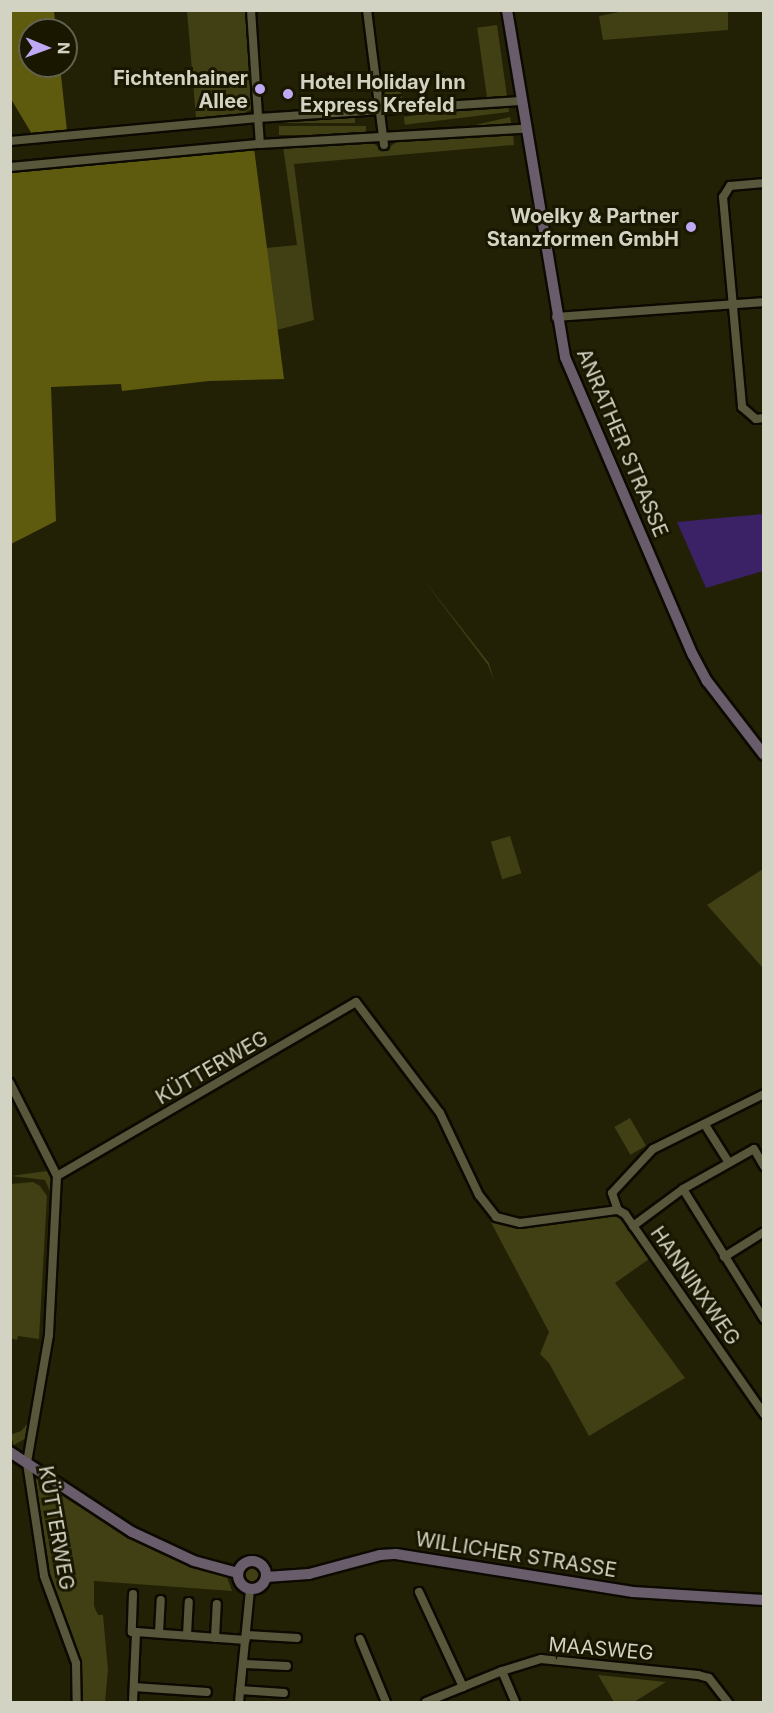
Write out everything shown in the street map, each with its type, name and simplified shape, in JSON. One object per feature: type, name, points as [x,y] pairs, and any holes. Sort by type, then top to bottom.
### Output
[{"type":"street","points":[[251,10],[260,144]]},
{"type":"street","points":[[367,10],[383,141]]},
{"type":"street","name":"ANRATHER STRASSE","points":[[507,10],[524,129],[565,357],[693,655],[707,681],[764,755]]},
{"type":"street","points":[[14,140],[258,118],[520,101]]},
{"type":"street","points":[[15,167],[260,144],[383,141],[524,129]]},
{"type":"street","points":[[764,183],[730,186],[723,197],[742,407],[756,419],[764,418]]},
{"type":"street","points":[[556,317],[764,302]]},
{"type":"street","name":"KÜTTERWEG","points":[[57,1176],[356,1002],[440,1113],[479,1195],[496,1217],[520,1223],[618,1210]]},
{"type":"street","name":"KÜTTERWEG","points":[[10,1083],[57,1176],[49,1335],[27,1463],[44,1576],[76,1663],[77,1702]]},
{"type":"street","points":[[618,1210],[613,1201],[614,1189],[653,1149],[764,1094]]},
{"type":"street","points":[[707,1128],[729,1163]]},
{"type":"street","points":[[633,1226],[683,1189],[754,1149],[764,1166]]},
{"type":"street","points":[[683,1189],[764,1319]]},
{"type":"street","name":"HANNINXWEG","points":[[618,1210],[633,1226],[764,1414]]},
{"type":"street","points":[[724,1257],[764,1232]]},
{"type":"street","points":[[10,1452],[132,1532],[194,1561],[238,1573]]},
{"type":"street","name":"WILLICHER STRASSE","points":[[266,1577],[309,1574],[380,1555],[396,1554],[633,1592],[764,1600]]},
{"type":"street","points":[[252,1561],[264,1568],[266,1577],[261,1587],[250,1590],[240,1584],[238,1573],[244,1564],[252,1561]]},
{"type":"street","points":[[239,1702],[245,1664],[250,1590]]},
{"type":"street","points":[[419,1592],[463,1687]]},
{"type":"street","points":[[133,1594],[132,1632],[216,1638],[297,1638]]},
{"type":"street","points":[[159,1633],[161,1600]]},
{"type":"street","points":[[187,1635],[189,1602]]},
{"type":"street","points":[[216,1638],[217,1604]]},
{"type":"street","points":[[133,1702],[135,1632]]},
{"type":"street","points":[[360,1639],[386,1702]]},
{"type":"street","name":"MAASWEG","points":[[426,1702],[502,1671],[541,1659],[709,1678],[728,1702]]},
{"type":"street","points":[[245,1664],[287,1666]]},
{"type":"street","points":[[502,1671],[515,1702]]},
{"type":"street","points":[[134,1687],[207,1692]]},
{"type":"street","points":[[240,1690],[284,1693]]},
{"type":"shaded area","points":[[10,11],[54,11],[55,18],[18,18],[18,78],[61,78],[67,131],[32,134],[11,99]]},
{"type":"shaded area","points":[[187,11],[247,11],[251,109],[239,116],[196,118]]},
{"type":"shaded area","points":[[624,11],[728,11],[728,30],[603,40],[599,16]]},
{"type":"shaded area","points":[[497,25],[507,96],[487,99],[477,28]]},
{"type":"shaded area","points":[[393,88],[399,91],[402,97],[399,103],[393,106],[387,103],[384,97],[387,91]]},
{"type":"shaded area","points":[[508,104],[509,112],[405,125],[404,117]]},
{"type":"shaded area","points":[[283,114],[355,114],[355,123],[283,123]]},
{"type":"shaded area","points":[[510,117],[512,126],[405,151],[403,142]]},
{"type":"shaded area","points":[[279,126],[366,126],[366,135],[279,135]]},
{"type":"shaded area","points":[[513,133],[514,145],[294,164],[314,320],[277,330],[266,248],[297,245],[283,146],[371,141],[383,151],[401,139]]},
{"type":"shaded area","points":[[254,148],[284,379],[209,381],[122,391],[121,384],[51,387],[56,521],[11,544],[11,170]]},
{"type":"shaded area","points":[[763,514],[763,571],[706,588],[677,522]]},
{"type":"shaded area","points":[[420,575],[489,663],[494,681],[488,665]]},
{"type":"shaded area","points":[[510,836],[521,873],[502,879],[491,842]]},
{"type":"shaded area","points":[[763,869],[764,967],[762,967],[707,905]]},
{"type":"shaded area","points":[[630,1118],[646,1146],[630,1155],[614,1127]]},
{"type":"shaded area","points":[[54,1170],[47,1336],[30,1436],[14,1445],[10,1435],[21,1431],[31,1420],[45,1335],[52,1196],[45,1180],[11,1176]]},
{"type":"shaded area","points":[[33,1182],[40,1186],[47,1196],[39,1339],[18,1336],[17,1340],[10,1338],[11,1184]]},
{"type":"shaded area","points":[[484,1209],[496,1220],[520,1226],[617,1213],[623,1217],[652,1257],[615,1283],[685,1378],[589,1436],[549,1363],[540,1354],[549,1332]]},
{"type":"shaded area","points":[[34,1474],[206,1571],[227,1577],[232,1591],[94,1581],[94,1606],[98,1615],[103,1615],[108,1670],[105,1702],[79,1702],[75,1648],[48,1584]]},
{"type":"shaded area","points":[[252,1564],[260,1567],[263,1575],[260,1583],[252,1586],[244,1583],[241,1575],[244,1567]]},
{"type":"shaded area","points":[[598,1675],[666,1682],[634,1702],[614,1702]]},
{"type":"place","name":"Fichtenhainer Allee","points":[[260,89]]},
{"type":"place","name":"Hotel Holiday Inn Express Krefeld","points":[[288,94]]},
{"type":"place","name":"Woelky & Partner Stanzformen GmbH","points":[[691,227]]}]
